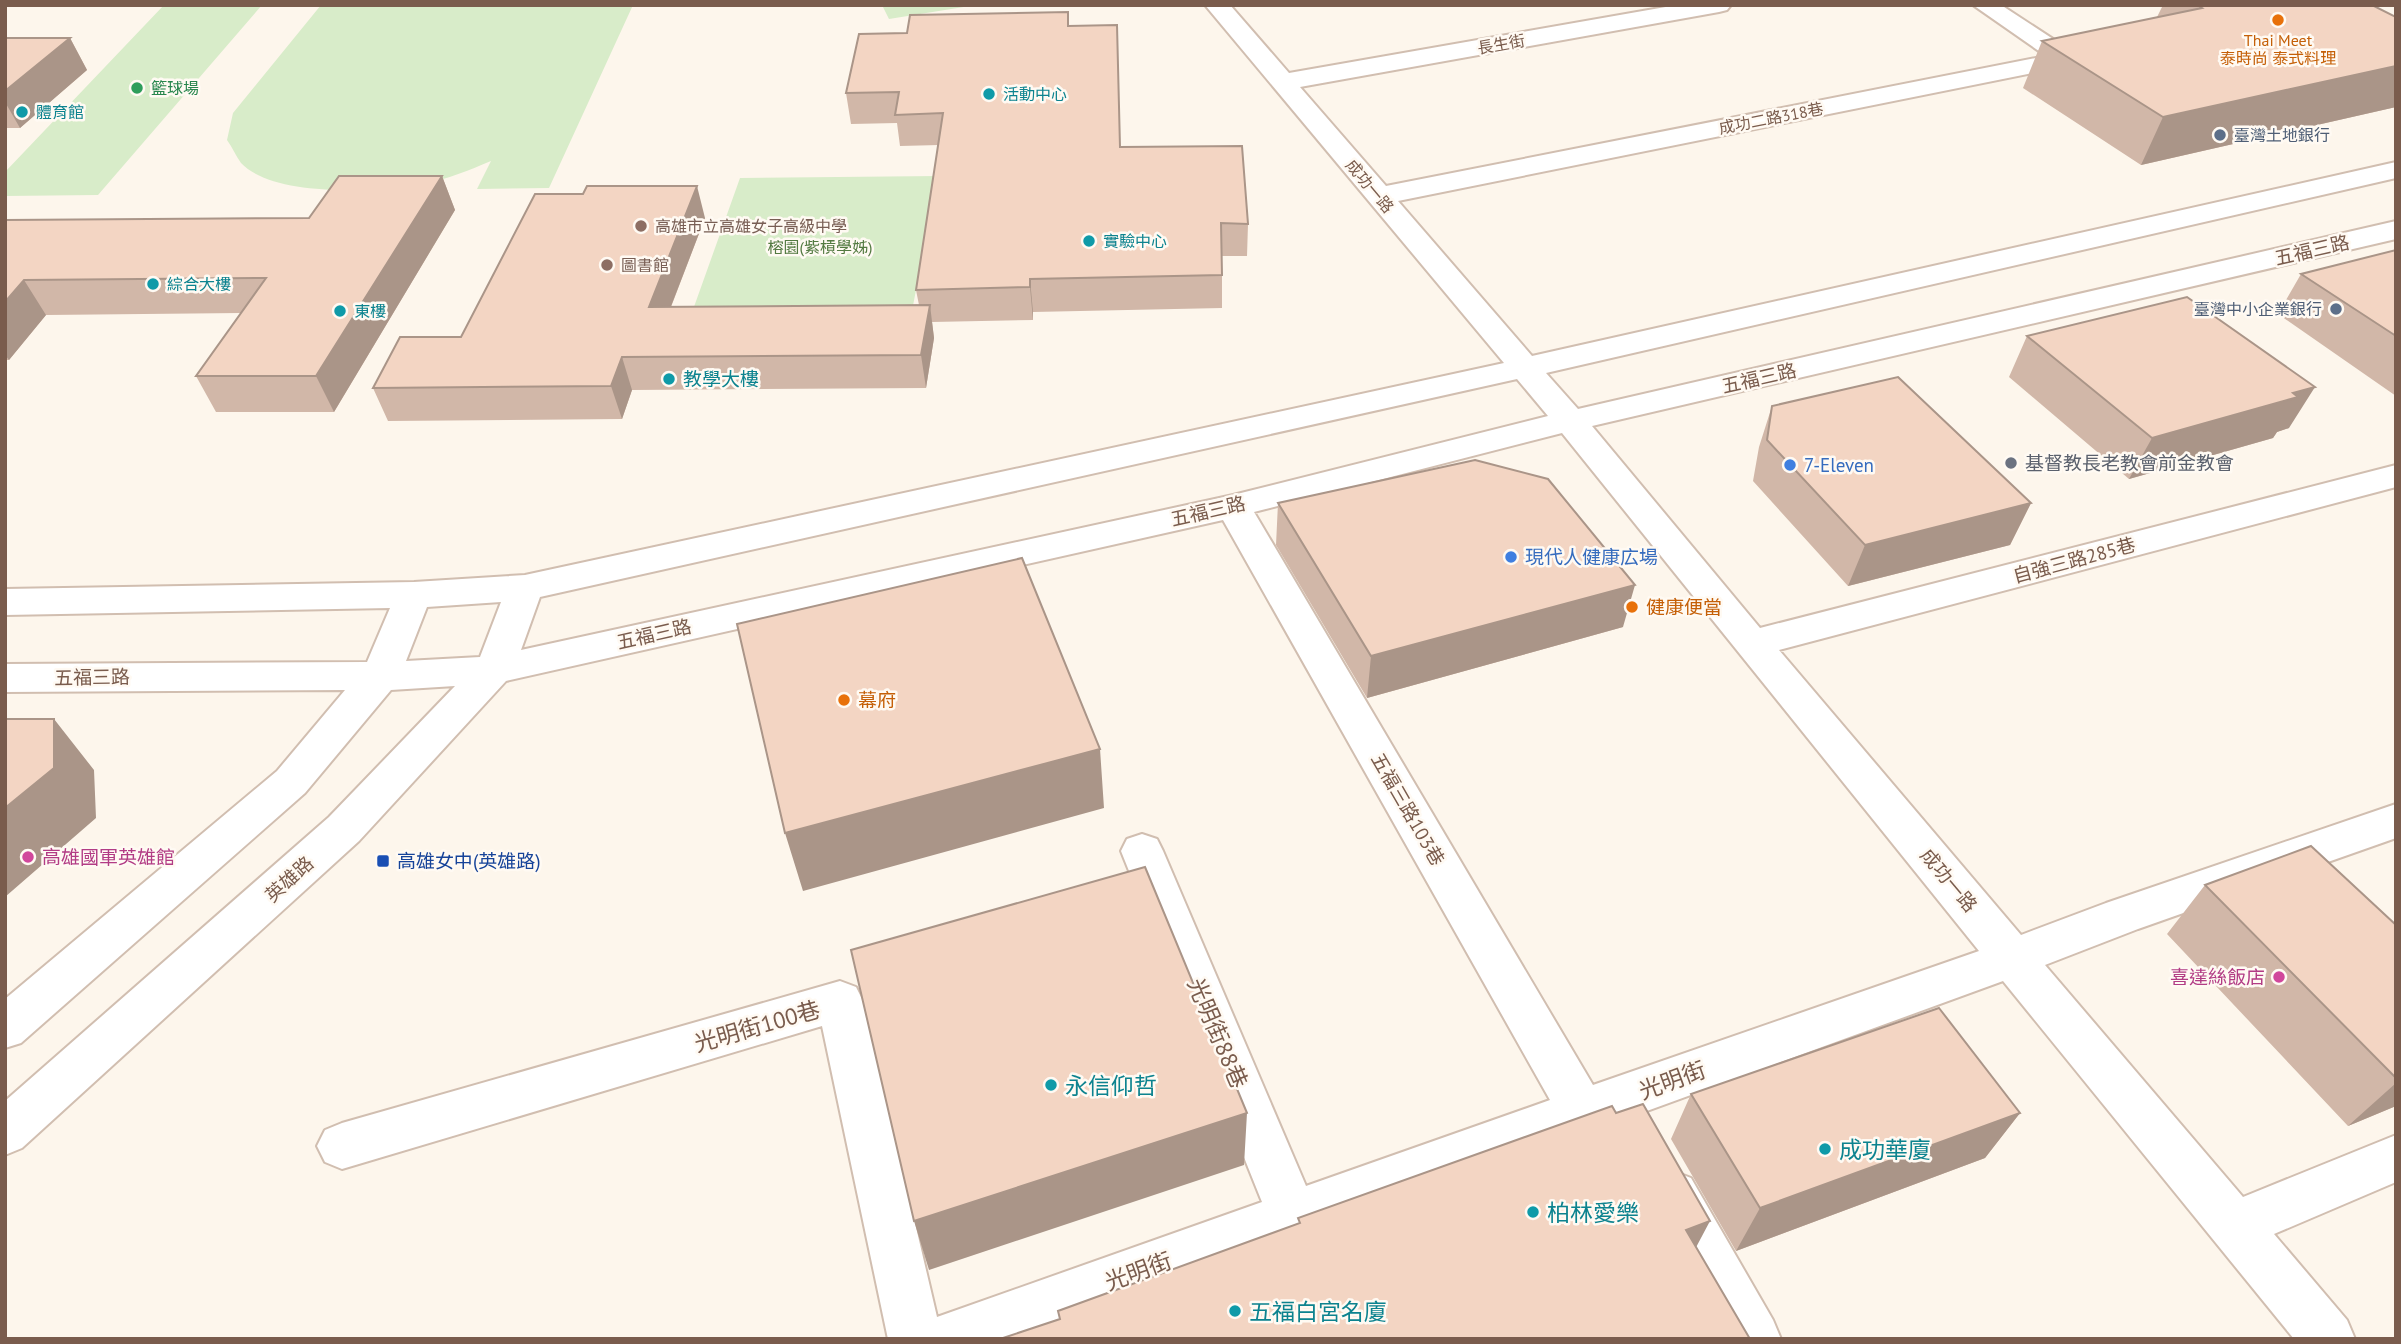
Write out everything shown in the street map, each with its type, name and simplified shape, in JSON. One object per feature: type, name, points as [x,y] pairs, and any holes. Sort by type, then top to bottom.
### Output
[{"type":"street","name":"成功一路","points":[[1217,5],[1570,421],[1649,520],[2328,1339]]},
{"type":"street","name":"長生街","points":[[1283,82],[1719,5]]},
{"type":"street","name":"成功二路318巷","points":[[1379,196],[2067,59],[1985,5]]},
{"type":"street","points":[[5,602],[414,595],[524,588],[1524,367],[2396,170]]},
{"type":"street","name":"五福三路","points":[[5,678],[380,676],[494,670],[1233,506],[1570,421],[2396,230]]},
{"type":"street","name":"自強三路285巷","points":[[1753,643],[2396,476]]},
{"type":"street","name":"五福三路103巷","points":[[1233,506],[1754,1339]]},
{"type":"street","name":"英雄路","points":[[5,1132],[344,829],[494,670],[524,588]]},
{"type":"street","points":[[5,1028],[291,782],[380,676],[414,595]]},
{"type":"street","name":"光明街","points":[[948,1339],[1293,1215],[1623,1126],[2013,958],[2161,902],[2396,821]]},
{"type":"street","name":"光明街88巷","points":[[1142,851],[1293,1215]]},
{"type":"street","name":"光明街100巷","points":[[342,1146],[840,1002],[915,1339]]},
{"type":"street","points":[[2234,1226],[2396,1158]]},
{"type":"green space","name":"籃球場","points":[[164,5],[262,5],[98,195],[5,196],[5,172]]},
{"type":"green space","points":[[321,5],[633,5],[549,188],[477,189],[491,161],[424,184],[381,189],[328,190],[277,182],[257,174],[241,163],[227,140],[233,113]]},
{"type":"green space","points":[[882,5],[976,5],[889,19]]},
{"type":"green space","name":"榕園(紫槓學姊)","points":[[938,176],[911,316],[690,318],[740,178]]},
{"type":"building","points":[[2197,5],[2372,5],[2396,17],[2396,66],[2163,117],[2042,41],[2202,8]]},
{"type":"building","points":[[1068,12],[1068,26],[1117,25],[1120,147],[1242,146],[1248,224],[1221,223],[1222,275],[1030,279],[1030,287],[916,290],[943,113],[895,115],[899,92],[846,93],[859,34],[907,33],[910,15]]},
{"type":"building","points":[[5,38],[70,38],[5,91]]},
{"type":"building","points":[[339,176],[442,176],[316,376],[196,376],[266,278],[24,280],[5,302],[5,220],[309,218]]},
{"type":"building","points":[[587,186],[697,186],[649,307],[930,305],[921,355],[622,357],[611,386],[373,388],[400,337],[461,337],[535,194],[583,194]]},
{"type":"building","points":[[2396,250],[2396,336],[2301,274]]},
{"type":"building","points":[[2187,297],[2315,387],[2293,393],[2298,397],[2152,438],[2027,336]]},
{"type":"building","points":[[1898,377],[2031,503],[1865,545],[1767,440],[1772,406]]},
{"type":"building","points":[[1475,460],[1548,479],[1635,585],[1371,656],[1278,503]]},
{"type":"building","points":[[1022,558],[1100,749],[785,833],[737,624]]},
{"type":"building","points":[[5,719],[54,719],[54,768],[5,808]]},
{"type":"building","points":[[2311,846],[2396,925],[2396,1078],[2205,885]]},
{"type":"building","name":"永信仰哲","points":[[1145,867],[1247,1113],[914,1221],[851,950]]},
{"type":"building","points":[[1939,1008],[2020,1113],[1760,1208],[1691,1094]]},
{"type":"building","points":[[1643,1104],[1710,1221],[1686,1230],[1750,1339],[1000,1339],[1060,1319],[1058,1311],[1300,1223],[1298,1218],[1612,1106],[1616,1113]]},
{"type":"place","name":"Thai Meet 泰時尚 泰式料理","points":[[2278,20]]},
{"type":"place","name":"籃球場","points":[[137,88]]},
{"type":"place","name":"活動中心","points":[[989,94]]},
{"type":"place","name":"體育館","points":[[22,112]]},
{"type":"place","name":"臺灣土地銀行","points":[[2220,135]]},
{"type":"place","name":"高雄市立高雄女子高級中學","points":[[641,226]]},
{"type":"place","name":"實驗中心","points":[[1089,241]]},
{"type":"place","name":"圖書館","points":[[607,265]]},
{"type":"place","name":"綜合大樓","points":[[153,284]]},
{"type":"place","name":"臺灣中小企業銀行","points":[[2336,309]]},
{"type":"place","name":"東樓","points":[[340,311]]},
{"type":"place","name":"教學大樓","points":[[669,379]]},
{"type":"place","name":"基督教長老教會前金教會","points":[[2011,463]]},
{"type":"place","name":"7-Eleven","points":[[1790,465]]},
{"type":"place","name":"現代人健康広場","points":[[1511,557]]},
{"type":"place","name":"健康便當","points":[[1632,607]]},
{"type":"place","name":"幕府","points":[[844,700]]},
{"type":"place","name":"高雄國軍英雄館","points":[[28,857]]},
{"type":"place","name":"高雄女中(英雄路)","points":[[383,861]]},
{"type":"place","name":"喜達絲飯店","points":[[2279,977]]},
{"type":"place","name":"永信仰哲","points":[[1051,1085]]},
{"type":"place","name":"成功華廈","points":[[1825,1149]]},
{"type":"place","name":"柏林愛樂","points":[[1533,1212]]},
{"type":"place","name":"五福白宮名廈","points":[[1235,1311]]}]
